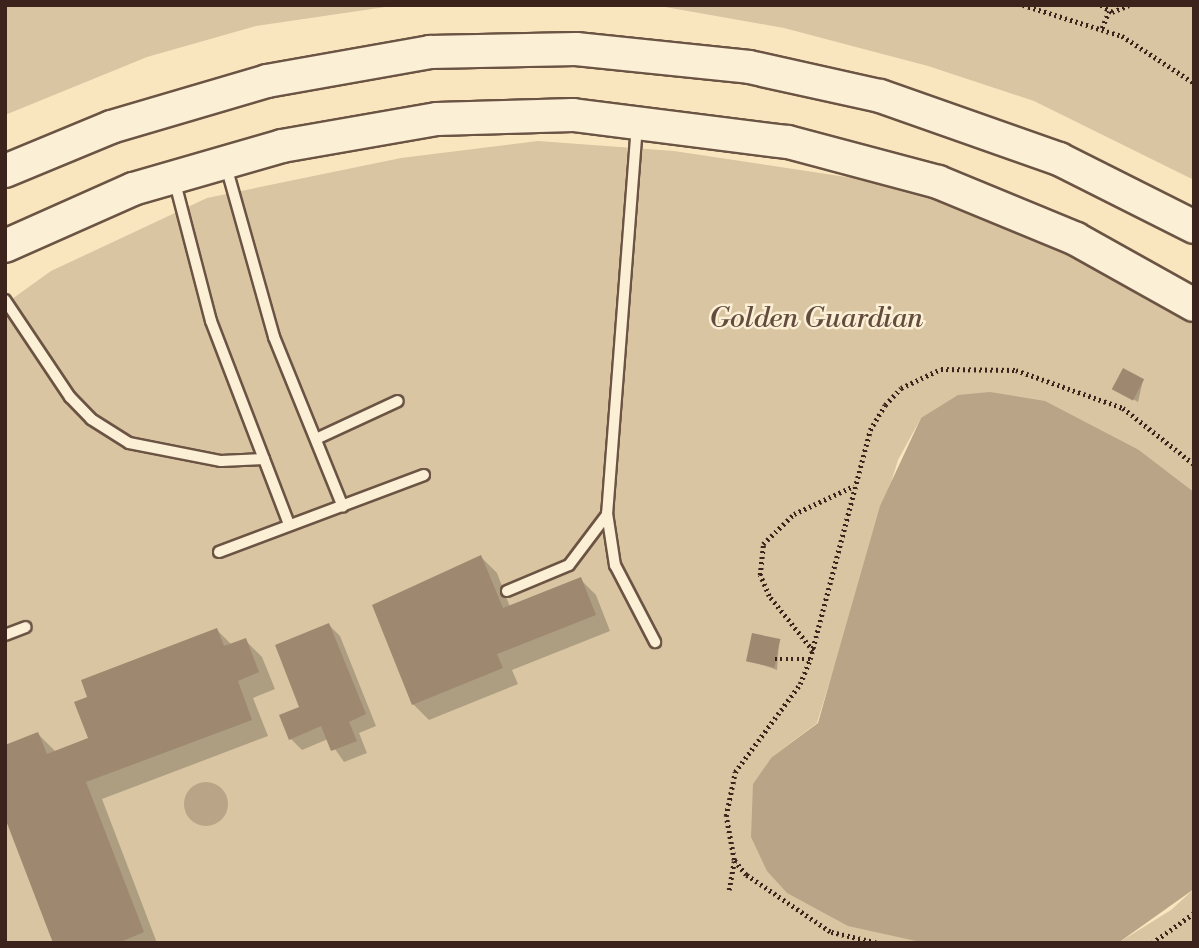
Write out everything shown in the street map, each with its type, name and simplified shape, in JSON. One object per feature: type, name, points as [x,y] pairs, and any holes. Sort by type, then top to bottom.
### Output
[{"type":"main road","points":[[5,171],[111,127],[278,78],[430,52],[576,49],[749,67],[880,96],[1010,138],[1194,227]]},
{"type":"main road","points":[[5,246],[173,176],[224,161],[437,119],[524,114],[637,120],[800,144],[938,183],[1076,239],[1194,305]]},
{"type":"lane","points":[[637,120],[607,513],[615,565],[655,642]]},
{"type":"lane","points":[[224,161],[270,326],[343,507]]},
{"type":"lane","points":[[173,176],[211,321],[289,524]]},
{"type":"lane","points":[[5,300],[70,397],[129,443],[221,461],[264,459]]},
{"type":"lane","points":[[316,439],[398,401]]},
{"type":"lane","points":[[219,552],[424,475]]},
{"type":"lane","points":[[507,591],[569,565],[586,551],[607,513]]},
{"type":"lane","points":[[5,635],[26,627]]},
{"type":"path","points":[[1023,5],[1102,28],[1194,83]]},
{"type":"path","points":[[1101,5],[1109,11]]},
{"type":"path","points":[[1109,11],[1129,5]]},
{"type":"path","points":[[1102,28],[1109,11]]},
{"type":"path","points":[[729,890],[734,860],[726,816],[735,772],[800,684],[813,651],[870,430],[885,405],[921,377],[964,365],[1016,370],[1111,403],[1194,464]]},
{"type":"path","points":[[813,651],[769,596],[760,575],[763,544],[794,514],[855,486]]},
{"type":"path","points":[[775,659],[810,659]]},
{"type":"path","points":[[734,860],[746,875],[830,932],[876,943]]},
{"type":"path","points":[[1152,943],[1194,913]]},
{"type":"green space","points":[[5,5],[399,5],[256,26],[147,57],[5,115]]},
{"type":"green space","points":[[654,5],[1194,5],[1194,180],[1034,101],[928,66],[784,28]]},
{"type":"green space","name":"Golden Guardian","points":[[538,141],[674,151],[906,186],[1085,256],[1194,322],[1194,492],[1139,450],[921,418],[898,460],[817,723],[772,757],[925,943],[5,943],[5,304],[51,271],[207,198],[401,158]]},
{"type":"green space","points":[[1194,889],[1194,943],[1118,943],[1171,910]]},
{"type":"shaded area","points":[[990,392],[1045,401],[1139,450],[1194,492],[1194,889],[1118,943],[925,943],[848,926],[787,893],[767,871],[751,837],[753,784],[772,757],[818,723],[880,506],[921,418],[958,395]]},
{"type":"shaded area","points":[[206,782],[222,788],[228,804],[222,820],[206,826],[190,820],[184,804],[190,788]]},
{"type":"building","points":[[1123,368],[1144,379],[1133,400],[1112,389]]},
{"type":"building","points":[[481,555],[503,608],[581,577],[596,615],[497,654],[503,668],[412,705],[372,605]]},
{"type":"building","points":[[329,623],[366,714],[349,722],[357,741],[331,751],[321,726],[289,740],[279,715],[299,707],[275,645]]},
{"type":"building","points":[[217,628],[224,646],[246,638],[259,672],[238,681],[252,720],[86,782],[144,932],[118,943],[53,943],[5,818],[5,745],[38,732],[47,754],[88,738],[74,702],[87,697],[81,680]]},
{"type":"building","points":[[752,633],[780,639],[774,667],[746,661]]}]
